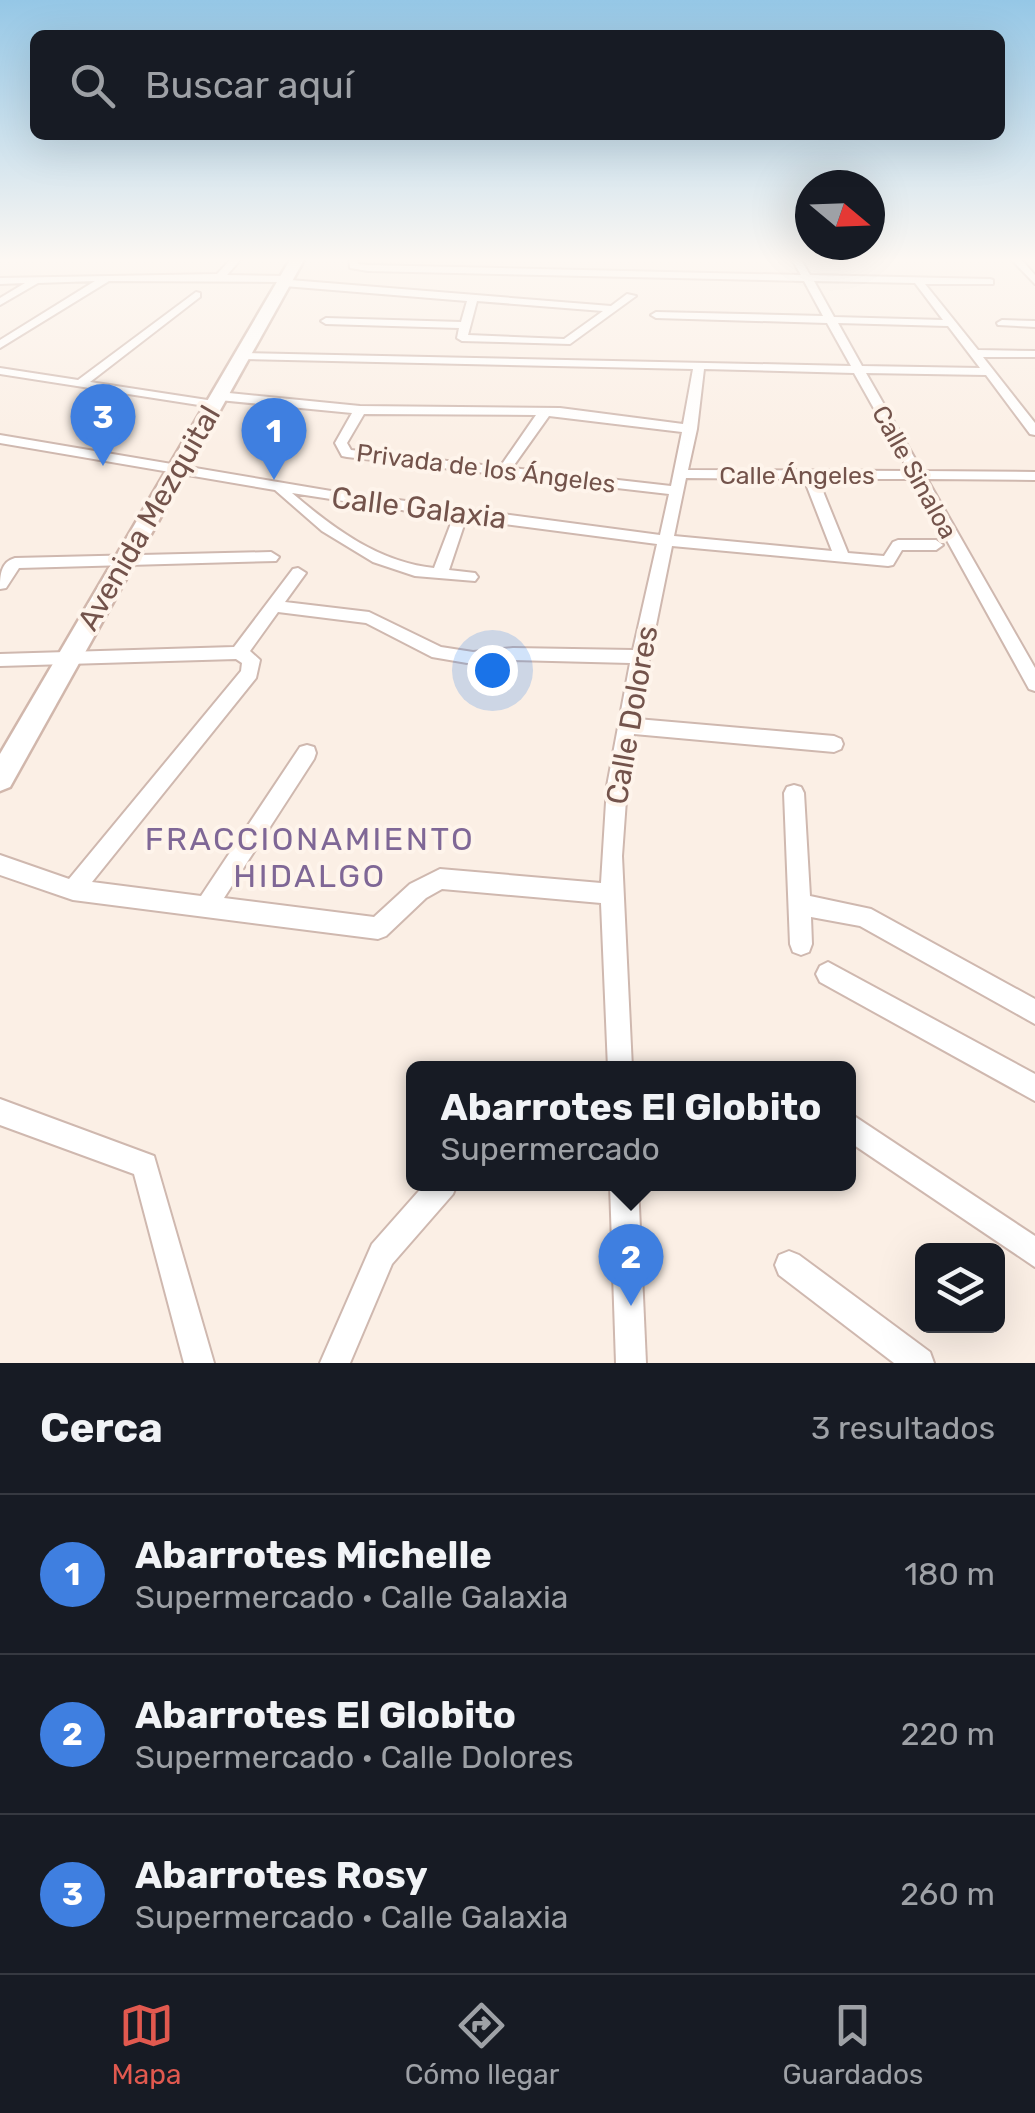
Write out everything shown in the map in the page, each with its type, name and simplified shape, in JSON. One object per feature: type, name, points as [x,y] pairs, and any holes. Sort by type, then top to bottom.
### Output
[{"type":"street","points":[[0,345],[37,322]]},
{"type":"street","points":[[80,384],[161,322]]},
{"type":"street","name":"Avenida Mezquital","points":[[0,779],[262,322]]},
{"type":"street","points":[[396,322],[463,325]]},
{"type":"street","points":[[464,322],[462,338],[566,342],[595,322]]},
{"type":"street","name":"Calle Sinaloa","points":[[831,322],[1035,684]]},
{"type":"street","points":[[926,322],[950,322],[1035,431]]},
{"type":"street","points":[[1009,322],[1035,324]]},
{"type":"street","points":[[974,353],[1035,354]]},
{"type":"street","points":[[242,356],[989,372]]},
{"type":"street","name":"Calle Dolores","points":[[620,1061],[610,854],[628,726],[691,429],[699,366]]},
{"type":"street","points":[[0,371],[217,400],[360,410],[545,412],[691,429]]},
{"type":"street","name":"Privada de los Ángeles","points":[[360,410],[341,443],[347,453],[503,472],[677,482]]},
{"type":"street","points":[[503,472],[545,412]]},
{"type":"street","name":"Calle Galaxia","points":[[0,438],[281,490],[667,539],[888,560],[898,545],[936,545]]},
{"type":"street","points":[[810,476],[842,557]]},
{"type":"street","name":"Calle Ángeles","points":[[677,482],[810,476],[1035,476]]},
{"type":"street","points":[[281,490],[322,526],[382,560],[414,570],[470,578]]},
{"type":"street","points":[[440,573],[461,514]]},
{"type":"street","points":[[0,584],[15,563],[271,557]]},
{"type":"street","points":[[74,890],[250,673],[245,657],[273,606],[298,572]]},
{"type":"street","points":[[273,606],[369,618],[438,653],[473,658],[513,654],[641,657]]},
{"type":"street","points":[[0,660],[245,657]]},
{"type":"street","points":[[628,726],[834,744]]},
{"type":"street","points":[[208,904],[307,753]]},
{"type":"street","points":[[794,793],[802,944]]},
{"type":"street","points":[[0,865],[74,890],[378,928],[418,891],[440,879],[613,894]]},
{"type":"street","points":[[801,906],[863,916],[1035,1012]]},
{"type":"street","points":[[828,974],[1035,1088]]},
{"type":"street","points":[[0,1112],[145,1165],[199,1363]]},
{"type":"street","points":[[856,1130],[1035,1253]]},
{"type":"street","points":[[335,1363],[382,1254],[437,1191]]},
{"type":"street","points":[[624,1191],[631,1363]]},
{"type":"street","points":[[789,1265],[920,1363]]},
{"type":"place","name":"Abarrotes Rosy","points":[[103,466]]},
{"type":"place","name":"Abarrotes Michelle","points":[[274,480]]},
{"type":"place","name":"Abarrotes El Globito","points":[[631,1306]]},
{"type":"district","name":"FRACCIONAMIENTO HIDALGO","points":[[310,858]]}]
